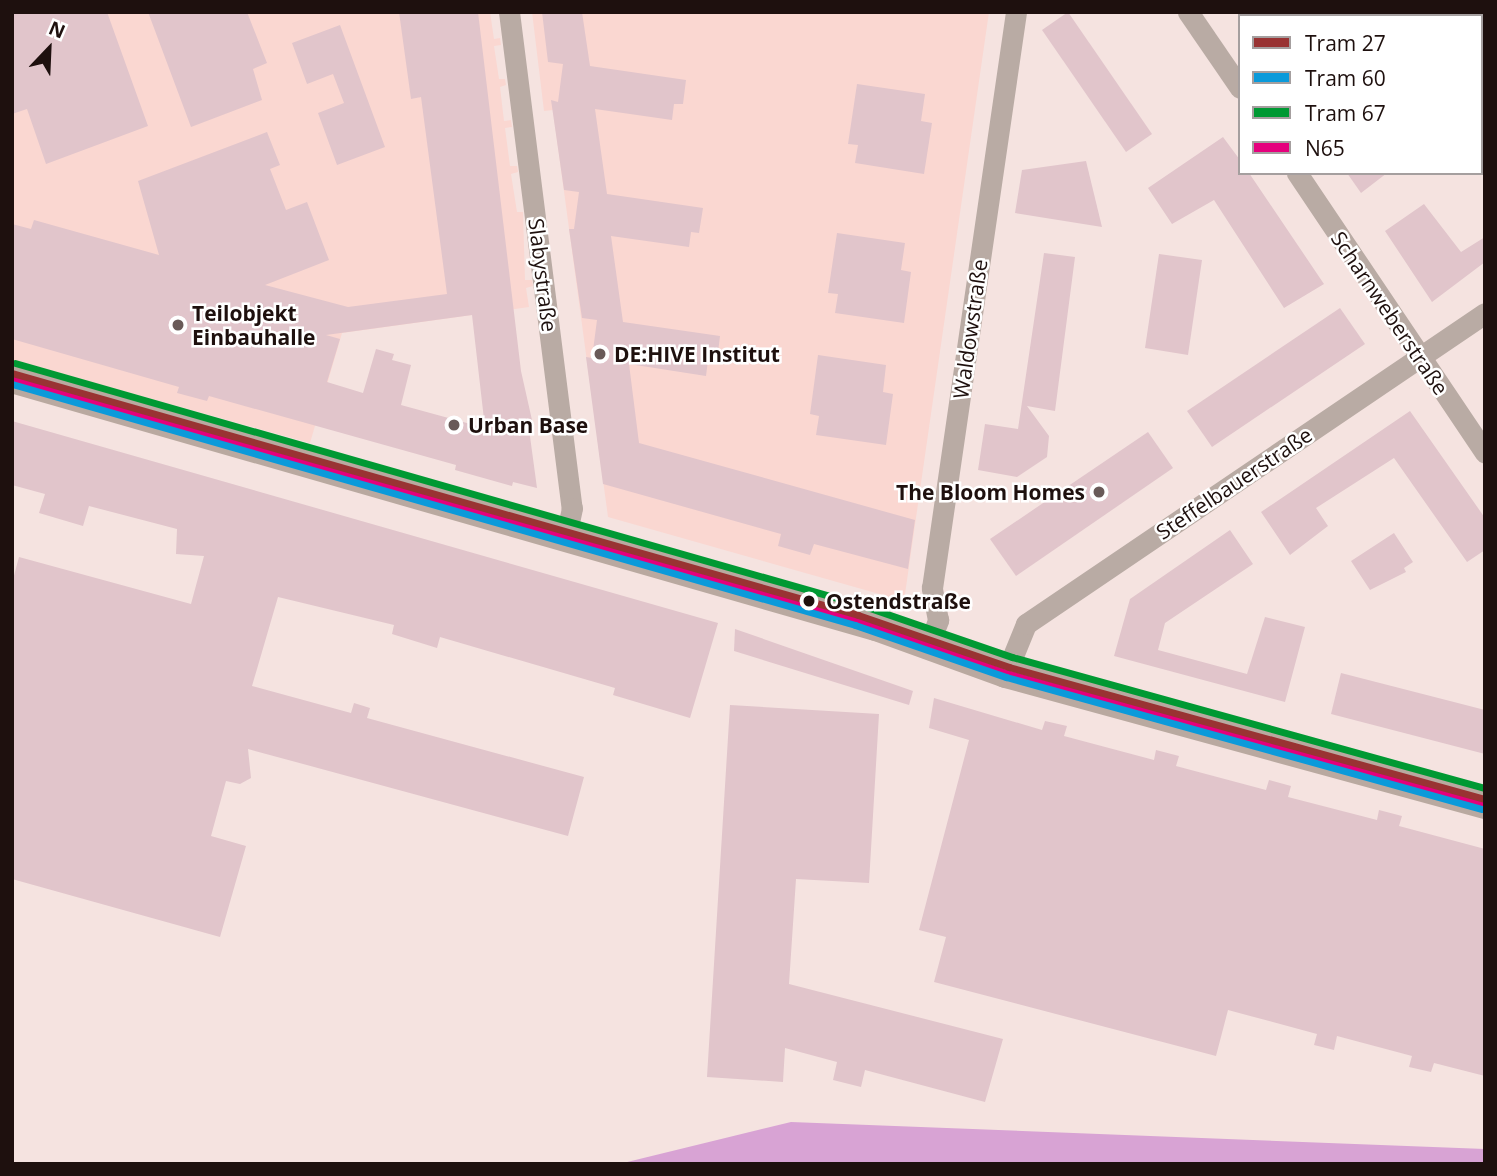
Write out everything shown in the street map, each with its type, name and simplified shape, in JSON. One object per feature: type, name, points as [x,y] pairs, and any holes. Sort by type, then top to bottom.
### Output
[{"type":"street","name":"Slabystraße","points":[[509,12],[572,508],[566,536]]},
{"type":"street","name":"Waldowstraße","points":[[929,644],[938,620],[932,588],[1016,12]]},
{"type":"street","points":[[1188,12],[1238,85]]},
{"type":"street","name":"Scharnweberstraße","points":[[1298,175],[1485,453]]},
{"type":"street","name":"Steffelbauerstraße","points":[[1006,673],[1026,624],[1485,313]]},
{"type":"street","points":[[12,378],[566,536],[929,644],[1006,673],[1485,804]]},
{"type":"shaded area","points":[[12,12],[490,12],[494,39],[500,38],[501,45],[494,46],[499,79],[505,79],[506,85],[500,87],[504,121],[511,120],[512,127],[505,128],[510,166],[517,166],[518,172],[511,174],[517,212],[523,212],[525,280],[532,280],[533,286],[526,288],[529,307],[342,333],[310,443],[12,360]]},
{"type":"shaded area","points":[[532,12],[989,12],[904,601],[608,517],[553,110],[544,111]]},
{"type":"shaded area","points":[[791,1122],[1485,1149],[1485,1164],[619,1164]]},
{"type":"building","points":[[12,12],[107,12],[148,126],[46,164],[27,109],[12,114]]},
{"type":"building","points":[[148,12],[247,12],[267,63],[253,69],[262,100],[191,127]]},
{"type":"building","points":[[399,12],[478,12],[521,371],[534,429],[529,429],[537,488],[513,482],[512,486],[455,470],[456,465],[209,396],[207,401],[177,393],[179,387],[12,339],[12,224],[31,229],[34,220],[159,255],[138,181],[267,132],[280,165],[270,169],[286,210],[307,202],[329,260],[265,285],[348,307],[447,294],[421,97],[411,99]],"holes":[[[472,315],[485,428],[401,405],[411,365],[392,360],[394,354],[376,349],[363,393],[327,382],[340,339],[326,335]]]},
{"type":"building","points":[[542,12],[582,12],[590,66],[686,80],[683,104],[674,104],[672,120],[595,109],[607,194],[703,208],[699,233],[691,232],[689,247],[611,236],[623,322],[720,336],[717,361],[708,360],[706,376],[629,364],[639,443],[915,520],[908,569],[814,544],[810,555],[778,546],[781,534],[603,484],[586,357],[592,358],[597,320],[582,318],[569,229],[574,229],[579,192],[564,190],[551,100],[558,102],[563,64],[548,62]]},
{"type":"building","points":[[1068,12],[1152,134],[1126,152],[1042,30]]},
{"type":"building","points":[[340,25],[385,147],[337,165],[318,113],[344,103],[333,74],[307,84],[292,43]]},
{"type":"building","points":[[857,84],[925,94],[921,121],[932,123],[924,174],[855,163],[858,145],[848,144]]},
{"type":"building","points":[[1223,137],[1238,157],[1238,175],[1250,175],[1324,284],[1284,308],[1214,200],[1172,224],[1148,188]]},
{"type":"building","points":[[1086,161],[1102,227],[1015,213],[1022,170]]},
{"type":"building","points":[[1348,175],[1384,175],[1361,193]]},
{"type":"building","points":[[1424,204],[1461,252],[1485,237],[1485,262],[1432,302],[1385,231]]},
{"type":"building","points":[[837,233],[905,243],[901,270],[911,272],[904,323],[835,313],[838,294],[828,293]]},
{"type":"building","points":[[1044,253],[1075,257],[1055,411],[1027,406],[1049,436],[1047,457],[1017,477],[978,470],[985,424],[1018,429]]},
{"type":"building","points":[[1159,254],[1202,260],[1188,355],[1145,348]]},
{"type":"building","points":[[1340,308],[1365,344],[1212,447],[1187,411]]},
{"type":"building","points":[[818,355],[886,365],[883,392],[893,394],[886,445],[816,435],[819,416],[810,414]]},
{"type":"building","points":[[1410,411],[1485,518],[1485,550],[1467,562],[1394,458],[1316,508],[1328,526],[1290,555],[1261,512]]},
{"type":"building","points":[[12,421],[718,623],[690,718],[613,695],[615,688],[440,637],[437,648],[392,634],[394,625],[278,597],[252,686],[351,713],[354,703],[370,708],[367,718],[584,777],[568,836],[248,749],[251,778],[240,784],[226,781],[211,836],[246,846],[220,937],[12,879],[12,583],[19,557],[191,604],[204,556],[176,554],[177,529],[89,506],[83,526],[39,513],[45,494],[12,485]]},
{"type":"building","name":"The Bloom Homes","points":[[1148,432],[1173,468],[1016,576],[990,539]]},
{"type":"building","points":[[1230,530],[1253,564],[1165,623],[1158,650],[1247,674],[1265,617],[1305,627],[1285,702],[1114,656],[1130,599]]},
{"type":"building","points":[[1394,533],[1413,562],[1404,568],[1406,572],[1370,590],[1351,561]]},
{"type":"building","points":[[735,629],[913,691],[909,705],[734,651]]},
{"type":"building","points":[[1341,673],[1485,710],[1485,754],[1331,714]]},
{"type":"building","points":[[934,698],[1042,730],[1045,721],[1067,726],[1064,736],[1154,760],[1156,750],[1179,756],[1176,766],[1266,790],[1269,780],[1291,786],[1288,797],[1377,820],[1379,810],[1402,816],[1399,826],[1485,849],[1485,1076],[1434,1063],[1431,1072],[1409,1067],[1412,1056],[1337,1036],[1334,1050],[1314,1045],[1317,1034],[1228,1010],[1216,1056],[934,982],[946,937],[919,930],[969,740],[929,728]]},
{"type":"building","points":[[730,705],[879,714],[869,883],[796,879],[789,984],[1003,1039],[985,1102],[865,1070],[861,1087],[833,1080],[837,1062],[785,1048],[783,1082],[707,1077]]},
{"type":"tram line","name":"67","points":[[15,363],[861,605],[1012,657],[1485,788]]},
{"type":"tram line","name":"27","points":[[12,373],[858,615],[1009,667],[1485,799]]},
{"type":"tram line","name":"60","points":[[12,384],[855,625],[1006,677],[1482,809]]},
{"type":"transit line","name":"N65","points":[[12,378],[876,626],[1006,673],[1485,804]]},
{"type":"place","name":"Teilobjekt Einbauhalle","points":[[178,325]]},
{"type":"place","name":"DE:HIVE Institut","points":[[600,354]]},
{"type":"place","name":"Urban Base","points":[[454,425]]},
{"type":"place","name":"The Bloom Homes","points":[[1099,492]]},
{"type":"place","name":"Ostendstraße","points":[[809,601]]}]
